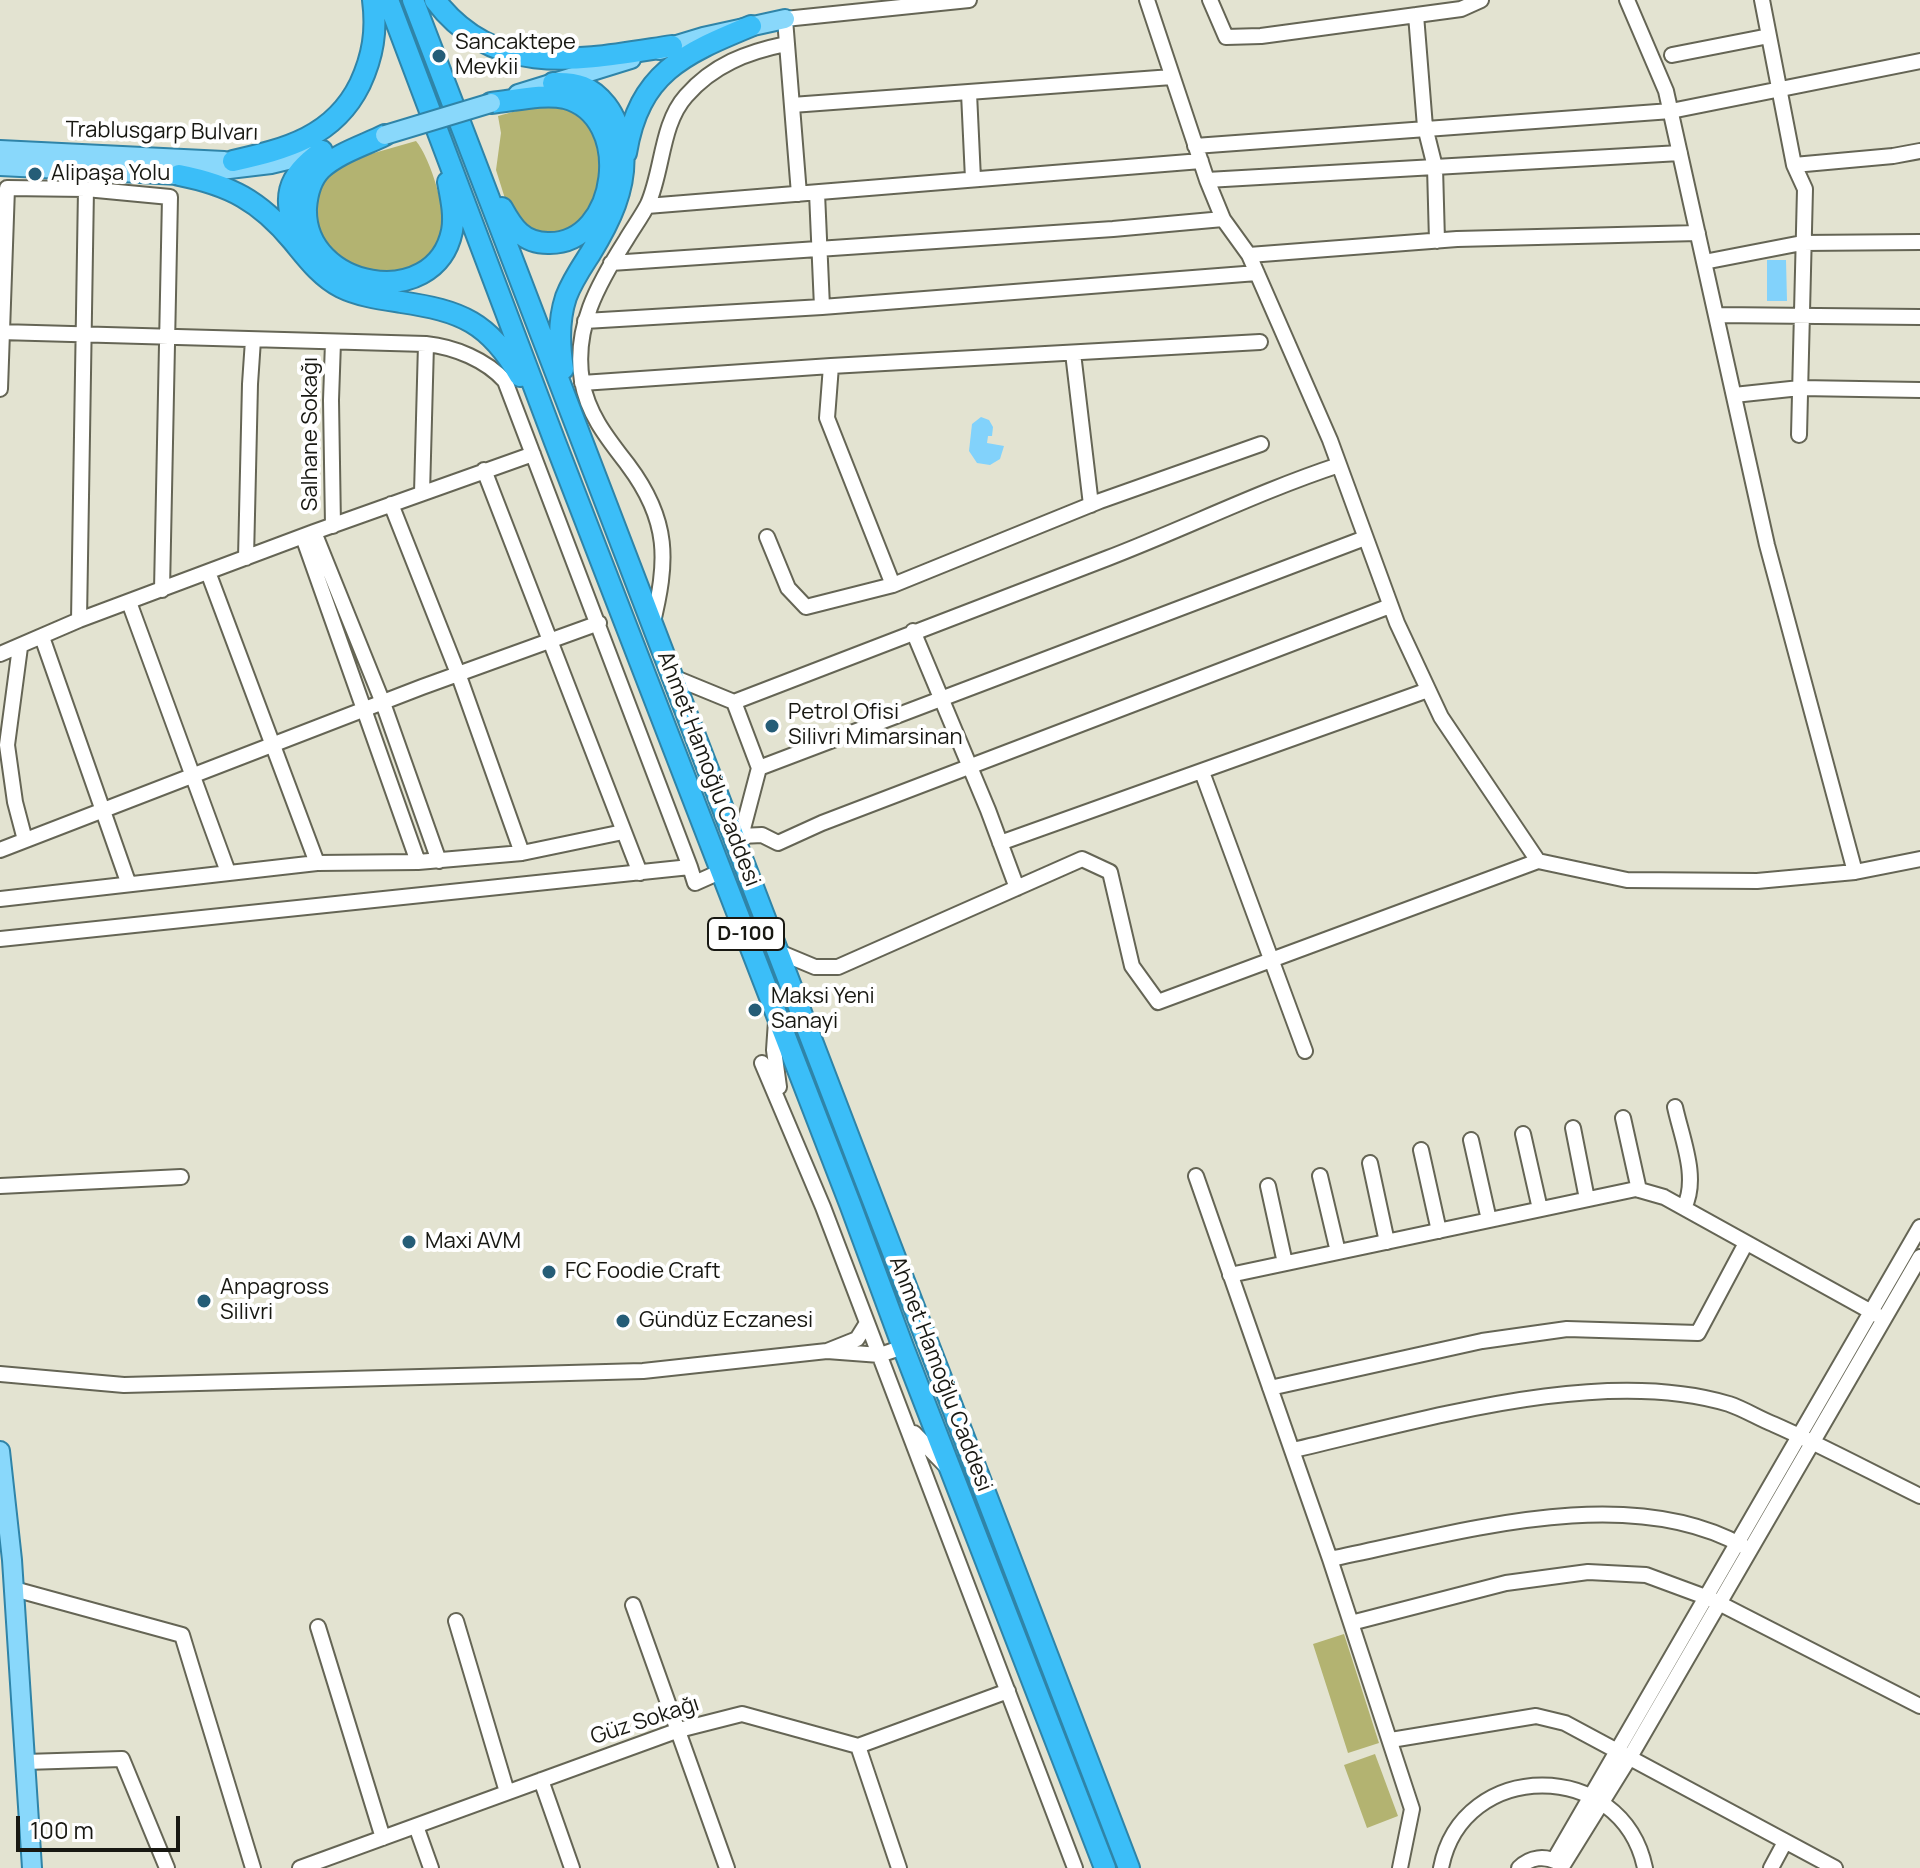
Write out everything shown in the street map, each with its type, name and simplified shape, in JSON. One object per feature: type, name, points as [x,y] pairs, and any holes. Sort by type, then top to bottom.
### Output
[{"type":"highway","points":[[233,161],[269,153],[308,137],[341,114],[352,100],[369,64],[376,26],[373,0]]},
{"type":"highway","name":"Ahmet Hamoğlu Caddesi","points":[[388,0],[555,442],[1105,1868]]},
{"type":"highway","name":"Ahmet Hamoğlu Caddesi","points":[[413,0],[652,626],[739,843],[895,1261],[1129,1868]]},
{"type":"highway","points":[[435,0],[444,11],[490,45],[541,60],[586,59],[672,46]]},
{"type":"highway","points":[[585,451],[560,352],[562,313],[573,280],[611,215],[622,183],[636,114],[659,76],[684,56],[751,26]]},
{"type":"highway","points":[[553,83],[580,84],[590,88],[600,98],[617,124],[624,165]]},
{"type":"highway","points":[[462,125],[502,209],[520,235],[530,241],[555,243],[568,241],[580,233],[597,215],[610,176],[609,146],[597,120],[579,104],[565,98],[491,103]]},
{"type":"highway","points":[[385,135],[336,158],[320,170],[306,204],[309,231],[324,256],[342,271],[370,282],[397,281],[424,273],[436,263],[448,242],[453,229],[453,214],[439,131]]},
{"type":"highway","points":[[309,260],[297,237],[289,194],[299,169],[322,151]]},
{"type":"highway","points":[[179,175],[211,181],[256,204],[273,218],[309,260],[343,288],[379,299],[454,313],[486,330],[507,354],[555,442]]},
{"type":"main road","name":"Trablusgarp Bulvarı","points":[[0,166],[179,175],[271,164],[385,135],[672,46],[785,19]]},
{"type":"main road","name":"Trablusgarp Bulvarı","points":[[0,150],[233,161],[322,151]]},
{"type":"main road","points":[[0,1451],[14,1589],[32,1868]]},
{"type":"street","points":[[799,194],[785,19],[969,0]]},
{"type":"street","points":[[1147,0],[1207,180],[1223,219],[1249,255],[1257,273],[1339,465],[1390,606],[1428,690],[1441,717],[1538,861]]},
{"type":"street","points":[[1210,0],[1226,37],[1261,36],[1461,9],[1481,0]]},
{"type":"street","points":[[1397,0],[1410,16],[1425,127],[1435,167],[1437,241]]},
{"type":"street","points":[[1627,0],[1666,91],[1767,545],[1855,872]]},
{"type":"street","points":[[1762,0],[1794,165],[1805,189],[1799,435]]},
{"type":"street","points":[[1672,55],[1769,36]]},
{"type":"street","points":[[652,626],[665,558],[657,519],[640,482],[597,424],[582,383],[580,358],[585,321],[589,304],[611,263],[647,206],[675,113],[684,97],[727,62],[749,52],[786,44]]},
{"type":"street","points":[[1195,146],[1671,111],[1920,61]]},
{"type":"street","points":[[792,105],[1172,77]]},
{"type":"street","points":[[969,93],[973,179]]},
{"type":"street","points":[[1794,165],[1920,151]]},
{"type":"street","points":[[1207,180],[1680,153]]},
{"type":"street","points":[[647,206],[1201,161]]},
{"type":"street","points":[[0,389],[7,188],[86,189],[170,197],[162,590]]},
{"type":"street","points":[[79,620],[86,189]]},
{"type":"street","points":[[817,193],[822,307]]},
{"type":"street","points":[[611,263],[1223,219]]},
{"type":"street","points":[[1249,255],[1437,241],[1698,233]]},
{"type":"street","points":[[1704,262],[1802,243],[1920,242]]},
{"type":"street","points":[[585,321],[822,307],[1257,273]]},
{"type":"street","points":[[1716,315],[1920,317]]},
{"type":"street","points":[[1,332],[426,344],[478,359],[496,371],[505,381],[695,883],[722,871]]},
{"type":"street","points":[[246,558],[253,340]]},
{"type":"street","name":"Salhane Sokağı","points":[[333,342],[333,526]]},
{"type":"street","points":[[582,383],[1260,342]]},
{"type":"street","points":[[422,493],[426,344]]},
{"type":"street","points":[[1073,353],[1091,505]]},
{"type":"street","points":[[831,366],[827,418],[893,585]]},
{"type":"street","points":[[1734,395],[1800,388],[1920,390]]},
{"type":"street","points":[[767,537],[788,588],[806,607],[893,585],[1091,505],[1261,444]]},
{"type":"street","points":[[0,654],[79,620],[308,534],[533,454]]},
{"type":"street","points":[[673,677],[734,702],[1110,557],[1289,482],[1339,465]]},
{"type":"street","points":[[484,470],[640,873]]},
{"type":"street","points":[[391,504],[459,676],[522,853]]},
{"type":"street","points":[[308,534],[383,703],[439,861]]},
{"type":"street","points":[[308,534],[418,862]]},
{"type":"street","points":[[759,768],[1365,538]]},
{"type":"street","points":[[208,572],[317,863]]},
{"type":"street","points":[[129,602],[228,872]]},
{"type":"street","points":[[739,843],[762,835],[778,843],[822,823],[1390,606]]},
{"type":"street","points":[[0,850],[599,623]]},
{"type":"street","points":[[913,631],[1017,888]]},
{"type":"street","points":[[42,637],[128,882]]},
{"type":"street","points":[[20,647],[7,745],[15,802],[25,840]]},
{"type":"street","points":[[1000,843],[1428,690]]},
{"type":"street","points":[[734,702],[759,768],[739,843]]},
{"type":"street","points":[[1202,772],[1305,1051]]},
{"type":"street","points":[[0,899],[128,882],[317,863],[439,861],[522,853],[623,832]]},
{"type":"street","points":[[779,952],[815,967],[838,967],[1082,859],[1110,872],[1132,966],[1158,1002],[1538,861],[1627,880],[1757,881],[1855,872],[1920,859]]},
{"type":"street","points":[[0,939],[690,867]]},
{"type":"street","points":[[777,1012],[774,1050],[777,1078],[794,1135]]},
{"type":"street","points":[[762,1063],[794,1135],[908,1427],[1075,1868]]},
{"type":"street","points":[[1675,1107],[1691,1184],[1684,1208]]},
{"type":"street","points":[[1623,1118],[1639,1190]]},
{"type":"street","points":[[1573,1128],[1587,1199]]},
{"type":"street","points":[[1523,1134],[1540,1209]]},
{"type":"street","points":[[1471,1140],[1489,1220]]},
{"type":"street","points":[[1421,1150],[1439,1231]]},
{"type":"street","points":[[1370,1163],[1387,1242]]},
{"type":"street","points":[[1196,1176],[1293,1450],[1412,1809],[1400,1868]]},
{"type":"street","points":[[1320,1176],[1338,1252]]},
{"type":"street","points":[[0,1186],[181,1177]]},
{"type":"street","points":[[1268,1186],[1285,1263]]},
{"type":"street","points":[[1230,1275],[1639,1190],[1664,1197],[1878,1316]]},
{"type":"street","points":[[1519,1868],[1532,1859],[1561,1864],[1713,1600],[1750,1550],[1807,1439],[1878,1316],[1920,1227]]},
{"type":"street","points":[[1270,1388],[1482,1341],[1567,1329],[1698,1333],[1746,1243]]},
{"type":"street","points":[[1878,1316],[1920,1257]]},
{"type":"street","points":[[827,1351],[857,1339],[867,1323]]},
{"type":"street","points":[[0,1374],[124,1385],[643,1371],[827,1351],[880,1355],[903,1347]]},
{"type":"street","points":[[1293,1450],[1520,1400],[1583,1392],[1667,1392],[1729,1404],[1920,1496]]},
{"type":"street","points":[[908,1427],[952,1472]]},
{"type":"street","points":[[1713,1600],[1737,1543],[1807,1439]]},
{"type":"street","points":[[1330,1559],[1479,1529],[1579,1514],[1635,1515],[1663,1520],[1691,1526],[1750,1550]]},
{"type":"street","points":[[1351,1623],[1506,1583],[1588,1572],[1646,1575],[1713,1600],[1920,1706]]},
{"type":"street","points":[[14,1589],[182,1635],[253,1868]]},
{"type":"street","points":[[633,1605],[727,1868]]},
{"type":"street","points":[[456,1621],[507,1792]]},
{"type":"street","points":[[318,1627],[383,1838]]},
{"type":"street","points":[[899,1868],[858,1746],[1008,1691]]},
{"type":"street","name":"Güz Sokağı","points":[[300,1868],[679,1730],[742,1714],[858,1746]]},
{"type":"street","points":[[1391,1740],[1536,1716],[1565,1723],[1835,1868]]},
{"type":"street","points":[[25,1762],[122,1759],[167,1868]]},
{"type":"street","points":[[541,1780],[572,1868]]},
{"type":"street","points":[[1441,1868],[1443,1857],[1458,1828],[1473,1811],[1495,1796],[1519,1787],[1546,1784],[1596,1799],[1627,1823],[1645,1868]]},
{"type":"street","points":[[416,1826],[431,1868]]},
{"type":"street","points":[[1771,1868],[1785,1842]]},
{"type":"shaded area","points":[[531,107],[566,109],[587,121],[599,140],[603,164],[601,189],[594,210],[554,241],[513,224],[496,170],[501,133],[498,116]]},
{"type":"shaded area","points":[[416,141],[427,160],[441,204],[444,231],[440,246],[408,276],[343,269],[309,224],[322,177],[339,163]]},
{"type":"shaded area","points":[[1344,1634],[1379,1743],[1348,1753],[1313,1644]]},
{"type":"shaded area","points":[[1375,1754],[1398,1816],[1367,1828],[1344,1765]]},
{"type":"water","points":[[1767,260],[1786,260],[1787,301],[1767,301]]},
{"type":"water","points":[[981,417],[989,420],[993,427],[987,443],[1004,446],[1000,459],[990,465],[977,463],[969,451],[972,424]]},
{"type":"place","name":"Sancaktepe Mevkii","points":[[439,56]]},
{"type":"place","name":"Alipaşa Yolu","points":[[35,174]]},
{"type":"place","name":"Petrol Ofisi Silivri Mimarsinan","points":[[772,726]]},
{"type":"place","name":"Maksi Yeni Sanayi","points":[[755,1010]]},
{"type":"place","name":"Maxi AVM","points":[[409,1242]]},
{"type":"place","name":"FC Foodie Craft","points":[[549,1272]]},
{"type":"place","name":"Anpagross Silivri","points":[[204,1301]]},
{"type":"place","name":"Gündüz Eczanesi","points":[[623,1321]]}]
